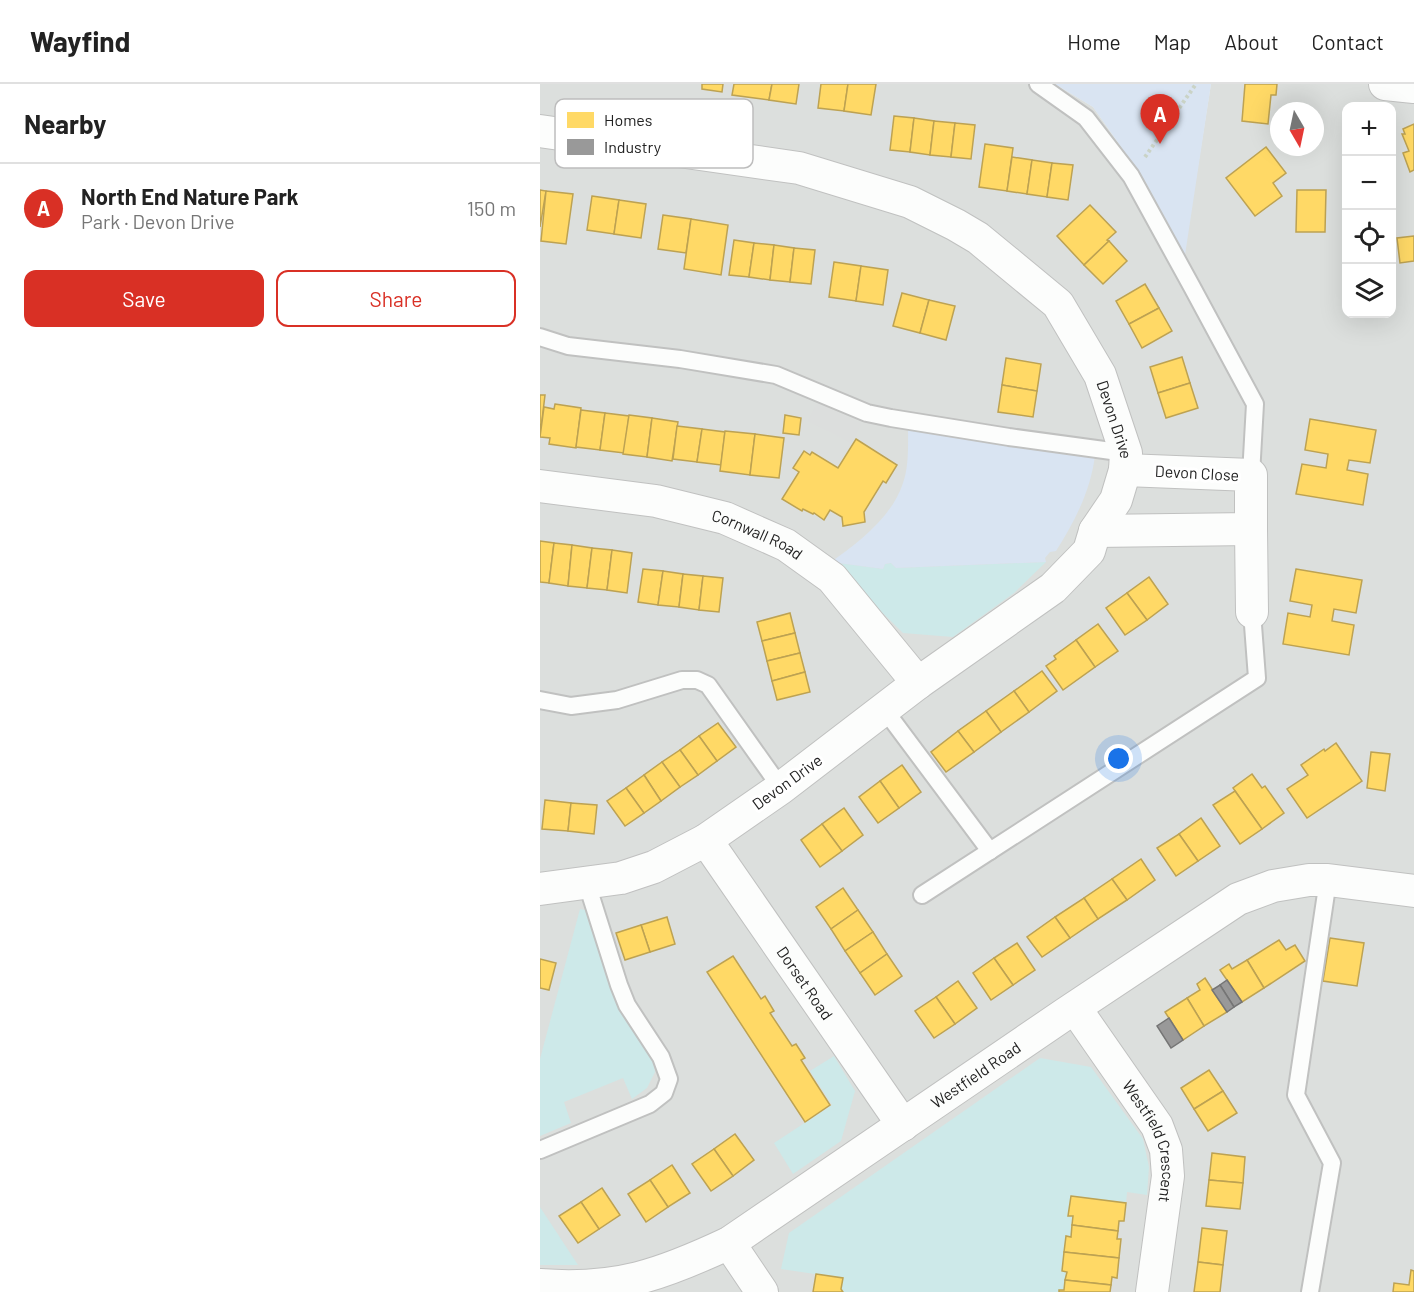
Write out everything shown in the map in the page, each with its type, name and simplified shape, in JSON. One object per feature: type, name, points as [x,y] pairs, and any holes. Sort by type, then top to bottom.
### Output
[{"type":"street","points":[[1385,84],[1414,87]]},
{"type":"street","name":"Devon Drive","points":[[540,131],[555,133]]},
{"type":"street","name":"Devon Drive","points":[[540,889],[621,878],[654,867],[706,840],[781,788],[918,683],[1059,583],[1089,551],[1095,531],[1116,500],[1125,461],[1100,375],[1058,304],[978,238],[910,202],[799,168],[753,161]]},
{"type":"street","name":"Devon Close","points":[[1125,461],[1251,475],[1252,612]]},
{"type":"street","name":"Cornwall Road","points":[[540,486],[656,501],[725,518],[786,545],[832,578],[918,683]]},
{"type":"street","points":[[1095,531],[1251,529]]},
{"type":"street","name":"Dorset Road","points":[[706,840],[903,1125]]},
{"type":"street","name":"Westfield Road","points":[[540,1286],[575,1288],[613,1285],[673,1268],[729,1243],[1238,899],[1272,886],[1309,880],[1328,880],[1414,891]]},
{"type":"street","name":"Westfield Crescent","points":[[1075,1008],[1157,1126],[1166,1150],[1168,1176],[1152,1292]]},
{"type":"street","points":[[729,1243],[762,1292]]},
{"type":"lane","points":[[1038,84],[1086,118],[1131,176],[1255,404],[1251,475]]},
{"type":"lane","points":[[540,337],[568,346],[680,359],[776,375],[867,413],[1009,437],[1125,461]]},
{"type":"lane","points":[[922,895],[1257,678],[1252,612]]},
{"type":"lane","points":[[540,700],[571,706],[617,700],[682,680],[697,680],[708,685],[781,788]]},
{"type":"lane","points":[[884,709],[990,851]]},
{"type":"lane","points":[[1311,1292],[1332,1163],[1296,1095],[1328,880]]},
{"type":"lane","points":[[540,1150],[650,1104],[664,1093],[669,1079],[661,1057],[627,1005],[587,884]]},
{"type":"path","points":[[1131,176],[1196,84]]},
{"type":"shaded area","points":[[540,84],[1055,84],[1093,107],[1145,181],[1184,254],[1211,84],[1414,84],[1414,1292],[540,1292]]},
{"type":"shaded area","points":[[1055,84],[1211,84],[1185,255],[1145,181],[1093,107]]},
{"type":"shaded area","points":[[818,402],[861,424],[851,443],[808,421]]},
{"type":"shaded area","points":[[908,427],[1095,455],[1090,481],[1081,505],[1056,551],[1050,552],[1045,558],[1046,562],[896,568],[891,563],[885,564],[883,569],[831,562],[853,546],[883,518],[898,495],[906,470]]},
{"type":"shaded area","points":[[831,562],[883,569],[885,564],[891,563],[896,568],[1046,562],[1014,593],[953,637],[903,633]]},
{"type":"shaded area","points":[[580,909],[585,910],[610,986],[651,1055],[655,1072],[647,1088],[632,1099],[623,1078],[564,1102],[571,1123],[540,1136],[540,1059]]},
{"type":"shaded area","points":[[834,1056],[855,1091],[841,1141],[793,1174],[774,1143],[832,1105],[810,1071]]},
{"type":"shaded area","points":[[1040,1058],[1091,1067],[1143,1139],[1149,1167],[1147,1195],[1127,1192],[1126,1203],[1071,1197],[1068,1216],[1073,1216],[1071,1237],[1066,1236],[1062,1271],[1067,1272],[1064,1290],[1059,1292],[843,1292],[842,1278],[781,1269],[789,1233]]},
{"type":"shaded area","points":[[540,1207],[578,1265],[540,1265]]},
{"type":"building: Homes","points":[[702,84],[723,84],[722,92],[702,89]]},
{"type":"building: Homes","points":[[734,84],[772,84],[769,100],[732,95]]},
{"type":"building: Homes","points":[[772,84],[799,84],[796,104],[769,100]]},
{"type":"building: Homes","points":[[821,84],[848,84],[844,111],[818,108]]},
{"type":"building: Homes","points":[[848,84],[876,84],[871,115],[844,111]]},
{"type":"building: Homes","points":[[1245,84],[1277,84],[1276,95],[1271,95],[1268,124],[1242,121]]},
{"type":"building: Homes","points":[[894,116],[914,118],[910,152],[890,150]]},
{"type":"building: Homes","points":[[914,118],[934,121],[930,155],[910,152]]},
{"type":"building: Homes","points":[[934,121],[955,123],[951,157],[930,155]]},
{"type":"building: Homes","points":[[955,123],[975,125],[971,159],[951,157]]},
{"type":"building: Homes","points":[[1414,124],[1414,170],[1410,172],[1403,153],[1409,151],[1402,134],[1405,134],[1403,129]]},
{"type":"building: Homes","points":[[985,144],[1013,148],[1007,191],[979,187]]},
{"type":"building: Homes","points":[[1266,147],[1270,156],[1273,156],[1286,173],[1273,183],[1282,196],[1255,216],[1226,178]]},
{"type":"building: Homes","points":[[1012,157],[1032,160],[1027,194],[1007,191]]},
{"type":"building: Homes","points":[[1032,160],[1052,163],[1047,197],[1027,194]]},
{"type":"building: Homes","points":[[1052,163],[1073,165],[1068,200],[1047,197]]},
{"type":"building: Homes","points":[[540,190],[546,191],[540,227]]},
{"type":"building: Homes","points":[[1297,190],[1326,190],[1325,232],[1296,232]]},
{"type":"building: Homes","points":[[546,191],[573,194],[566,244],[541,241]]},
{"type":"building: Homes","points":[[592,196],[619,200],[614,234],[587,230]]},
{"type":"building: Homes","points":[[619,200],[646,204],[641,238],[614,234]]},
{"type":"building: Homes","points":[[1090,205],[1116,232],[1084,265],[1057,236]]},
{"type":"building: Homes","points":[[663,215],[691,219],[686,253],[658,249]]},
{"type":"building: Homes","points":[[691,219],[728,225],[721,275],[684,269]]},
{"type":"building: Homes","points":[[1414,236],[1414,261],[1400,263],[1397,238]]},
{"type":"building: Homes","points":[[734,240],[754,243],[749,277],[729,275]]},
{"type":"building: Homes","points":[[1109,241],[1127,261],[1103,284],[1084,265]]},
{"type":"building: Homes","points":[[754,243],[774,245],[770,280],[749,277]]},
{"type":"building: Homes","points":[[774,245],[794,248],[790,282],[770,280]]},
{"type":"building: Homes","points":[[794,248],[815,250],[811,284],[790,282]]},
{"type":"building: Homes","points":[[834,262],[861,266],[856,301],[829,297]]},
{"type":"building: Homes","points":[[861,266],[888,270],[883,305],[856,301]]},
{"type":"building: Homes","points":[[1145,284],[1159,308],[1129,324],[1116,301]]},
{"type":"building: Homes","points":[[902,293],[929,300],[920,333],[893,326]]},
{"type":"building: Homes","points":[[929,300],[955,306],[946,340],[920,333]]},
{"type":"building: Homes","points":[[1159,308],[1172,331],[1142,348],[1129,324]]},
{"type":"building: Homes","points":[[1182,357],[1190,383],[1158,393],[1150,367]]},
{"type":"building: Homes","points":[[1006,358],[1041,364],[1037,391],[1002,385]]},
{"type":"building: Homes","points":[[1190,383],[1198,408],[1166,418],[1158,393]]},
{"type":"building: Homes","points":[[1002,385],[1037,391],[1033,417],[998,412]]},
{"type":"building: Homes","points":[[540,395],[545,395],[540,437]]},
{"type":"building: Homes","points":[[555,404],[581,408],[576,448],[549,444],[550,438],[540,437],[544,407],[554,409]]},
{"type":"building: Homes","points":[[581,410],[605,413],[600,450],[576,447]]},
{"type":"building: Homes","points":[[605,413],[629,416],[624,453],[600,450]]},
{"type":"building: Homes","points":[[629,415],[652,418],[647,457],[623,454]]},
{"type":"building: Homes","points":[[785,415],[801,418],[799,435],[783,433]]},
{"type":"building: Homes","points":[[652,418],[678,422],[672,461],[647,457]]},
{"type":"building: Homes","points":[[1310,419],[1376,430],[1370,463],[1349,460],[1347,470],[1368,474],[1363,505],[1296,494],[1302,464],[1326,468],[1328,454],[1305,450]]},
{"type":"building: Homes","points":[[677,426],[702,429],[697,462],[673,459]]},
{"type":"building: Homes","points":[[702,429],[725,432],[721,465],[697,462]]},
{"type":"building: Homes","points":[[725,431],[755,434],[750,475],[720,471]]},
{"type":"building: Homes","points":[[755,434],[784,438],[779,478],[750,475]]},
{"type":"building: Homes","points":[[856,439],[897,465],[886,483],[883,481],[864,512],[865,522],[843,526],[842,517],[830,510],[824,520],[782,499],[799,472],[793,468],[804,451],[810,455],[812,452],[838,468]]},
{"type":"building: Homes","points":[[540,541],[554,543],[549,583],[540,582]]},
{"type":"building: Homes","points":[[554,543],[572,545],[568,586],[549,583]]},
{"type":"building: Homes","points":[[572,545],[592,548],[587,588],[568,586]]},
{"type":"building: Homes","points":[[592,548],[612,550],[607,590],[587,588]]},
{"type":"building: Homes","points":[[612,550],[632,553],[627,593],[607,590]]},
{"type":"building: Homes","points":[[643,569],[663,571],[658,605],[638,602]]},
{"type":"building: Homes","points":[[1296,569],[1362,580],[1356,613],[1334,609],[1332,621],[1354,625],[1349,655],[1283,644],[1288,613],[1310,617],[1312,605],[1290,601]]},
{"type":"building: Homes","points":[[663,571],[683,574],[679,607],[658,605]]},
{"type":"building: Homes","points":[[683,574],[703,576],[699,610],[679,607]]},
{"type":"building: Homes","points":[[703,576],[723,578],[719,612],[699,610]]},
{"type":"building: Homes","points":[[1149,577],[1168,604],[1147,620],[1127,593]]},
{"type":"building: Homes","points":[[1127,593],[1147,620],[1125,635],[1106,608]]},
{"type":"building: Homes","points":[[790,613],[795,633],[762,641],[757,622]]},
{"type":"building: Homes","points":[[1098,624],[1118,651],[1095,667],[1076,640]]},
{"type":"building: Homes","points":[[795,633],[800,653],[767,661],[762,641]]},
{"type":"building: Homes","points":[[1076,640],[1095,667],[1063,690],[1046,666],[1056,659],[1054,656]]},
{"type":"building: Homes","points":[[800,653],[805,672],[772,681],[767,661]]},
{"type":"building: Homes","points":[[1042,671],[1057,691],[1029,712],[1014,691]]},
{"type":"building: Homes","points":[[805,672],[810,692],[777,700],[772,681]]},
{"type":"building: Homes","points":[[1014,691],[1029,712],[1001,732],[986,711]]},
{"type":"building: Homes","points":[[986,711],[1001,732],[974,752],[958,731]]},
{"type":"building: Homes","points":[[718,723],[736,747],[717,761],[699,736]]},
{"type":"building: Homes","points":[[958,731],[974,752],[946,772],[931,752]]},
{"type":"building: Homes","points":[[699,736],[717,761],[698,775],[680,750]]},
{"type":"building: Homes","points":[[1336,743],[1362,781],[1307,818],[1287,789],[1308,775],[1301,765]]},
{"type":"building: Homes","points":[[680,750],[698,775],[680,787],[662,762]]},
{"type":"building: Homes","points":[[1371,752],[1390,754],[1385,791],[1367,788]]},
{"type":"building: Homes","points":[[662,762],[680,787],[661,801],[644,775]]},
{"type":"building: Homes","points":[[902,765],[921,792],[899,808],[880,781]]},
{"type":"building: Homes","points":[[1252,774],[1262,788],[1265,786],[1284,813],[1262,829],[1233,788]]},
{"type":"building: Homes","points":[[644,775],[661,801],[644,813],[626,788]]},
{"type":"building: Homes","points":[[880,781],[899,808],[878,823],[859,797]]},
{"type":"building: Homes","points":[[626,788],[644,813],[625,826],[607,801]]},
{"type":"building: Homes","points":[[1235,791],[1262,829],[1240,844],[1213,805]]},
{"type":"building: Homes","points":[[545,800],[571,803],[568,831],[542,829]]},
{"type":"building: Homes","points":[[571,803],[597,805],[594,834],[568,831]]},
{"type":"building: Homes","points":[[844,808],[863,835],[842,851],[822,824]]},
{"type":"building: Homes","points":[[1201,818],[1220,846],[1198,861],[1179,834]]},
{"type":"building: Homes","points":[[822,824],[842,851],[820,867],[801,840]]},
{"type":"building: Homes","points":[[1179,834],[1198,861],[1176,876],[1157,848]]},
{"type":"building: Homes","points":[[1141,859],[1155,880],[1127,900],[1112,879]]},
{"type":"building: Homes","points":[[1112,879],[1127,900],[1098,919],[1084,898]]},
{"type":"building: Homes","points":[[843,888],[858,910],[831,929],[816,907]]},
{"type":"building: Homes","points":[[1084,898],[1098,919],[1070,938],[1055,917]]},
{"type":"building: Homes","points":[[858,910],[873,932],[845,951],[831,929]]},
{"type":"building: Homes","points":[[667,917],[675,944],[650,952],[641,925]]},
{"type":"building: Homes","points":[[1055,917],[1070,938],[1042,957],[1027,937]]},
{"type":"building: Homes","points":[[641,925],[650,952],[625,960],[616,933]]},
{"type":"building: Homes","points":[[873,932],[887,954],[860,973],[845,951]]},
{"type":"building: Homes","points":[[1330,938],[1364,943],[1357,986],[1323,981]]},
{"type":"building: Homes","points":[[1279,940],[1286,950],[1295,945],[1305,961],[1264,988],[1247,960]]},
{"type":"building: Homes","points":[[1017,943],[1035,970],[1013,985],[994,958]]},
{"type":"building: Homes","points":[[887,954],[902,976],[875,995],[860,973]]},
{"type":"building: Homes","points":[[733,956],[761,999],[765,996],[774,1011],[770,1013],[792,1046],[796,1044],[805,1058],[801,1060],[830,1105],[805,1122],[707,972]]},
{"type":"building: Homes","points":[[994,958],[1013,985],[991,1000],[973,973]]},
{"type":"building: Homes","points":[[540,959],[556,963],[549,990],[540,988]]},
{"type":"building: Homes","points":[[1247,960],[1264,988],[1242,1002],[1220,970],[1229,964],[1232,969]]},
{"type":"building: Homes","points":[[1205,978],[1227,1012],[1204,1026],[1187,998],[1200,990],[1197,984]]},
{"type":"building: Homes","points":[[958,981],[977,1008],[955,1024],[936,997]]},
{"type":"building: Homes","points":[[936,997],[955,1024],[934,1038],[915,1011]]},
{"type":"building: Homes","points":[[1187,998],[1204,1026],[1183,1040],[1165,1012]]},
{"type":"building: Homes","points":[[1209,1070],[1223,1091],[1194,1109],[1181,1088]]},
{"type":"building: Homes","points":[[1223,1091],[1237,1113],[1208,1131],[1194,1109]]},
{"type":"building: Homes","points":[[735,1134],[754,1160],[733,1176],[714,1149]]},
{"type":"building: Homes","points":[[714,1149],[733,1176],[711,1191],[692,1164]]},
{"type":"building: Homes","points":[[1212,1153],[1245,1157],[1243,1183],[1209,1180]]},
{"type":"building: Homes","points":[[672,1165],[690,1193],[668,1207],[650,1180]]},
{"type":"building: Homes","points":[[650,1180],[668,1207],[646,1222],[628,1194]]},
{"type":"building: Homes","points":[[1209,1180],[1243,1183],[1240,1209],[1206,1206]]},
{"type":"building: Homes","points":[[602,1188],[620,1215],[599,1229],[581,1202]]},
{"type":"building: Homes","points":[[1071,1196],[1126,1203],[1124,1221],[1119,1221],[1118,1231],[1072,1225],[1073,1216],[1068,1216]]},
{"type":"building: Homes","points":[[581,1202],[599,1229],[578,1243],[559,1216]]},
{"type":"building: Homes","points":[[1072,1225],[1118,1231],[1117,1239],[1121,1239],[1119,1258],[1064,1252],[1066,1236],[1071,1237]]},
{"type":"building: Homes","points":[[1202,1228],[1227,1231],[1223,1265],[1198,1262]]},
{"type":"building: Homes","points":[[1064,1252],[1119,1258],[1117,1278],[1112,1277],[1111,1285],[1065,1280],[1067,1272],[1062,1271]]},
{"type":"building: Homes","points":[[1198,1262],[1223,1265],[1220,1292],[1194,1292]]},
{"type":"building: Homes","points":[[1411,1270],[1414,1271],[1414,1292],[1393,1292],[1394,1283],[1409,1285]]},
{"type":"building: Homes","points":[[816,1274],[843,1278],[841,1289],[843,1292],[813,1292]]},
{"type":"building: Homes","points":[[1065,1280],[1111,1285],[1110,1292],[1059,1292],[1059,1290],[1064,1290]]},
{"type":"building: Industry","points":[[1227,980],[1242,1002],[1234,1007],[1220,985]]},
{"type":"building: Industry","points":[[1220,985],[1234,1007],[1227,1012],[1212,990]]},
{"type":"building: Industry","points":[[1169,1018],[1183,1040],[1171,1048],[1157,1026]]},
{"type":"place","name":"North End Nature Park","points":[[1160,144]]}]
